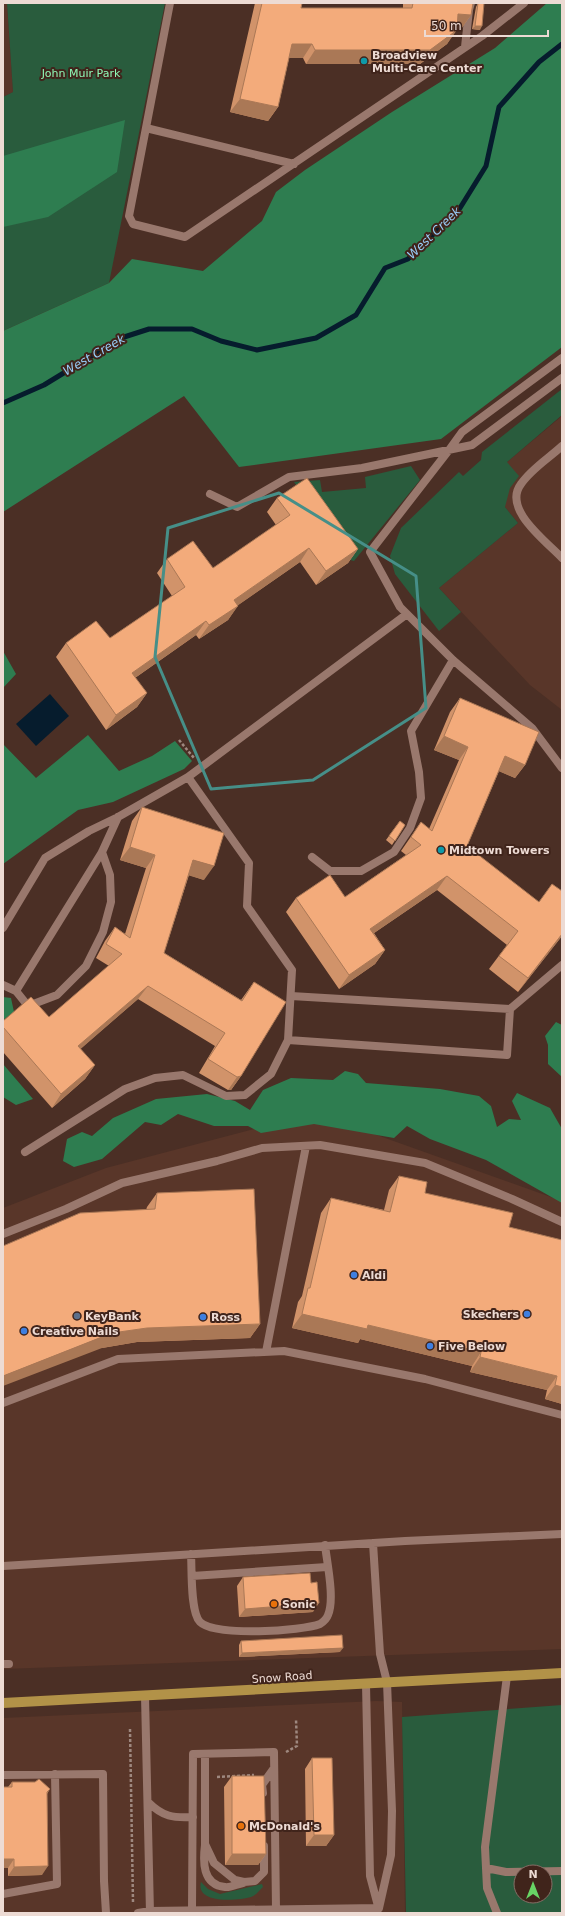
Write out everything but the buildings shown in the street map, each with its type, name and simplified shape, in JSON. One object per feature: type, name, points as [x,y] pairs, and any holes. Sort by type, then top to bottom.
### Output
[{"type":"main road","name":"Snow Road","points":[[3,1703],[562,1673]]},
{"type":"lane","points":[[170,3],[129,216],[133,224],[185,237],[464,47],[524,3]]},
{"type":"lane","points":[[464,47],[471,3]]},
{"type":"lane","points":[[146,128],[294,164]]},
{"type":"lane","points":[[562,358],[462,432],[370,552],[400,607],[406,614],[453,660],[532,728],[562,768]]},
{"type":"lane","points":[[210,494],[237,507],[289,477],[362,468],[472,445],[562,378]]},
{"type":"lane","points":[[562,446],[521,483],[515,494],[516,504],[524,519],[562,558]]},
{"type":"lane","points":[[3,928],[45,858],[89,831],[118,817],[188,777],[406,614]]},
{"type":"lane","points":[[312,857],[330,871],[362,871],[394,852],[410,828],[421,798],[419,772],[411,731],[453,660]]},
{"type":"lane","points":[[25,1152],[125,1089],[155,1078],[183,1075],[226,1096],[245,1095],[271,1074],[288,1040],[292,970],[247,906],[249,863],[188,777]]},
{"type":"lane","points":[[16,991],[102,852],[118,817]]},
{"type":"lane","points":[[3,985],[16,991],[28,1006],[57,995],[86,966],[103,932],[111,902],[110,876],[102,852]]},
{"type":"lane","points":[[291,996],[510,1009],[562,965]]},
{"type":"lane","points":[[288,1040],[507,1055],[510,1009]]},
{"type":"lane","points":[[3,1234],[66,1209],[122,1183],[217,1162],[262,1148],[320,1145],[425,1163],[512,1199],[562,1222]]},
{"type":"lane","points":[[266,1352],[306,1146]]},
{"type":"lane","points":[[3,1403],[118,1359],[284,1351],[419,1378],[562,1415]]},
{"type":"lane","points":[[3,1566],[325,1545],[562,1534]]},
{"type":"lane","points":[[373,1543],[380,1654],[387,1682],[392,1811],[391,1855],[379,1911]]},
{"type":"lane","points":[[191,1554],[196,1613],[200,1622],[211,1628],[251,1632],[310,1627],[322,1623],[328,1615],[330,1604],[325,1545]]},
{"type":"lane","points":[[192,1576],[327,1567]]},
{"type":"lane","points":[[497,1913],[487,1888],[485,1847],[507,1676]]},
{"type":"lane","points":[[366,1684],[370,1876],[379,1911]]},
{"type":"lane","points":[[145,1696],[150,1912]]},
{"type":"lane","points":[[192,1910],[193,1754],[278,1754],[274,1768],[276,1909]]},
{"type":"lane","points":[[205,1754],[205,1844],[203,1863],[207,1876],[215,1884],[226,1888],[255,1880],[264,1872],[264,1841]]},
{"type":"lane","points":[[263,1801],[262,1786],[274,1768]]},
{"type":"lane","points":[[3,1894],[57,1884],[55,1774]]},
{"type":"lane","points":[[3,1775],[103,1774],[104,1880],[106,1913]]},
{"type":"lane","points":[[148,1802],[158,1812],[176,1817],[193,1817]]},
{"type":"lane","points":[[205,1844],[214,1863],[235,1880],[244,1882]]},
{"type":"lane","points":[[486,1868],[506,1872],[562,1870]]},
{"type":"lane","points":[[138,1913],[192,1910],[276,1909],[379,1911]]},
{"type":"path","points":[[179,740],[194,758]]},
{"type":"path","points":[[278,1754],[297,1746],[296,1719]]},
{"type":"path","points":[[130,1729],[133,1905]]},
{"type":"path","points":[[217,1784],[217,1776],[256,1775]]},
{"type":"highlighted area","points":[[279,493],[416,576],[426,708],[313,780],[211,789],[155,657],[168,528]]},
{"type":"shaded area","points":[[3,3],[7,3],[13,92],[3,97]]},
{"type":"shaded area","points":[[562,416],[562,710],[530,685],[439,588],[518,523],[505,507],[507,462]]},
{"type":"shaded area","points":[[315,1113],[562,1201],[562,1649],[3,1669],[3,1208],[106,1168]]},
{"type":"shaded area","points":[[377,1701],[402,1702],[405,1913],[3,1913],[3,1718]]},
{"type":"green space","name":"John Muir Park","points":[[7,3],[165,3],[109,283],[3,331],[3,97],[13,92]]},
{"type":"green space","points":[[547,3],[562,3],[562,347],[441,439],[239,467],[184,396],[3,512],[3,331],[109,283],[132,259],[203,271],[262,221],[276,192],[305,170],[392,112],[495,48]]},
{"type":"green space","points":[[125,120],[117,172],[48,217],[3,227],[3,156]]},
{"type":"green space","points":[[562,389],[562,415],[507,462],[519,476],[510,488],[505,507],[518,523],[439,588],[461,612],[439,631],[395,574],[390,556],[401,528],[459,472],[463,476],[481,460],[482,452]]},
{"type":"green space","points":[[411,466],[420,480],[354,561],[350,560],[294,482],[320,480],[322,492],[366,488],[365,477]]},
{"type":"green space","points":[[3,651],[16,674],[3,688]]},
{"type":"green space","points":[[88,735],[119,771],[152,756],[175,741],[192,761],[184,769],[113,802],[78,810],[3,864],[3,744],[36,778]]},
{"type":"green space","points":[[3,997],[11,998],[14,1012],[3,1020]]},
{"type":"green space","points":[[556,1022],[562,1025],[562,1077],[548,1064],[548,1045],[545,1036]]},
{"type":"green space","points":[[3,1064],[33,1099],[16,1105],[3,1097]]},
{"type":"green space","points":[[345,1071],[358,1074],[366,1083],[440,1089],[479,1096],[491,1106],[497,1127],[509,1119],[521,1120],[512,1101],[517,1093],[550,1108],[562,1129],[562,1203],[486,1160],[430,1139],[407,1126],[394,1138],[314,1124],[261,1133],[248,1126],[214,1126],[178,1114],[161,1125],[145,1122],[102,1159],[74,1167],[63,1161],[67,1139],[82,1132],[92,1136],[113,1118],[156,1099],[207,1094],[235,1101],[250,1110],[263,1090],[291,1078],[333,1080]]},
{"type":"green space","points":[[562,1705],[562,1913],[406,1913],[402,1717]]},
{"type":"green space","points":[[201,1882],[208,1889],[220,1894],[262,1884],[263,1887],[251,1897],[228,1900],[211,1897],[204,1894],[201,1889]]},
{"type":"water","points":[[50,694],[69,716],[36,746],[16,724]]},
{"type":"waterway","name":"West Creek","points":[[3,403],[44,385],[121,338],[149,329],[192,329],[221,341],[257,350],[316,338],[356,315],[385,268],[408,259],[460,208],[486,166],[499,107],[539,62],[562,44]]},
{"type":"place","name":"Broadview Multi-Care Center","points":[[364,61]]},
{"type":"place","name":"Midtown Towers","points":[[441,850]]},
{"type":"place","name":"Aldi","points":[[354,1275]]},
{"type":"place","name":"Skechers","points":[[527,1314]]},
{"type":"place","name":"KeyBank","points":[[77,1316]]},
{"type":"place","name":"Ross","points":[[203,1317]]},
{"type":"place","name":"Creative Nails","points":[[24,1331]]},
{"type":"place","name":"Five Below","points":[[430,1346]]},
{"type":"place","name":"Sonic","points":[[274,1604]]},
{"type":"place","name":"McDonald's","points":[[241,1826]]}]
